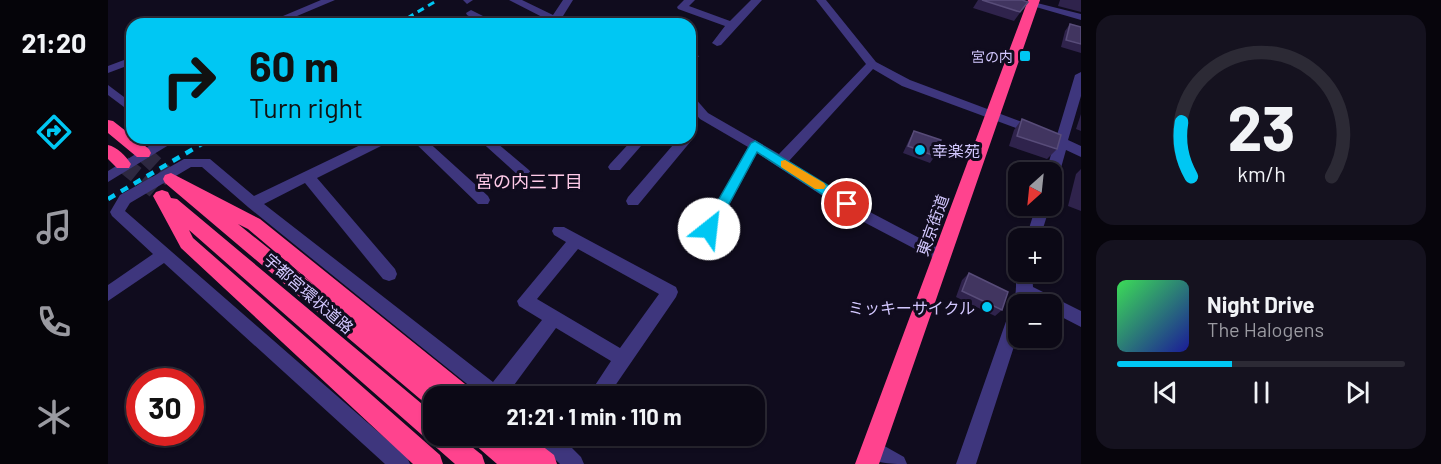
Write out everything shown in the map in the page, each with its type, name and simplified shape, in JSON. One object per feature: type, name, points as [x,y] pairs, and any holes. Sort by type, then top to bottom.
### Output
[{"type":"highway","name":"東京街道","points":[[869,457],[1034,2]]},
{"type":"highway","points":[[108,125],[126,139]]},
{"type":"highway","points":[[132,144],[143,153]]},
{"type":"highway","points":[[108,150],[123,164]]},
{"type":"highway","points":[[167,188],[254,224],[450,386]]},
{"type":"highway","points":[[167,188],[187,243],[432,464]]},
{"type":"highway","name":"宇都宮環状道路","points":[[167,188],[423,387]]},
{"type":"highway","name":"宇都宮環状道路","points":[[167,188],[423,420]]},
{"type":"highway","points":[[452,446],[473,464]]},
{"type":"highway","points":[[494,446],[516,464]]},
{"type":"street","points":[[284,18],[330,0]]},
{"type":"street","points":[[514,0],[547,18]]},
{"type":"street","points":[[557,18],[568,0]]},
{"type":"street","points":[[690,0],[682,7],[732,26]]},
{"type":"street","points":[[821,0],[872,64],[906,83],[993,114],[1081,152]]},
{"type":"street","points":[[717,43],[754,1]]},
{"type":"street","points":[[1034,2],[1081,17]]},
{"type":"street","points":[[471,13],[480,18]]},
{"type":"street","points":[[108,70],[126,62]]},
{"type":"street","points":[[781,161],[872,64]]},
{"type":"street","points":[[1056,162],[1081,75]]},
{"type":"street","points":[[108,89],[126,104]]},
{"type":"street","points":[[696,107],[704,116],[781,161],[864,214],[941,256]]},
{"type":"street","points":[[696,126],[704,116]]},
{"type":"street","points":[[108,177],[164,144]]},
{"type":"street","points":[[253,203],[374,144]]},
{"type":"street","points":[[422,144],[483,200]]},
{"type":"street","points":[[490,144],[524,173]]},
{"type":"street","points":[[615,167],[636,144]]},
{"type":"street","points":[[633,201],[681,144]]},
{"type":"street","points":[[709,229],[755,146]]},
{"type":"street","points":[[400,464],[117,212],[125,200],[189,162],[205,162],[253,203],[485,386]]},
{"type":"street","points":[[308,177],[389,274]]},
{"type":"street","points":[[559,231],[670,292],[604,386]]},
{"type":"street","points":[[576,241],[525,301],[623,359]]},
{"type":"street","points":[[108,294],[164,255]]},
{"type":"street","points":[[1062,312],[1081,319]]},
{"type":"street","points":[[503,386],[554,318]]},
{"type":"street","points":[[966,464],[1008,340]]},
{"type":"street","points":[[558,449],[574,464]]},
{"type":"street","points":[[869,457],[897,464]]},
{"type":"building","points":[[982,0],[1022,0],[1028,2],[1020,12]]},
{"type":"building","points":[[1070,24],[1081,27],[1081,44],[1066,40]]},
{"type":"building","points":[[1022,119],[1061,135],[1057,149],[1017,136]]},
{"type":"building","points":[[914,131],[941,140],[935,156],[908,146]]},
{"type":"building","points":[[969,273],[1008,292],[1002,310],[962,291]]},
{"type":"tunnel","points":[[143,153],[171,179]]},
{"type":"tunnel","points":[[123,164],[155,190]]},
{"type":"railway","points":[[407,18],[438,0]]},
{"type":"railway","points":[[108,199],[202,144]]},
{"type":"slow traffic","points":[[785,164],[819,186]]},
{"type":"place","name":"宮の内","points":[[1025,56]]},
{"type":"place","name":"幸楽苑","points":[[920,150]]},
{"type":"place","name":"ミッキーサイクル","points":[[987,307]]},
{"type":"district","name":"宮の内三丁目","points":[[529,181]]},
{"type":"route","points":[[709,229],[755,146],[847,204]]}]
